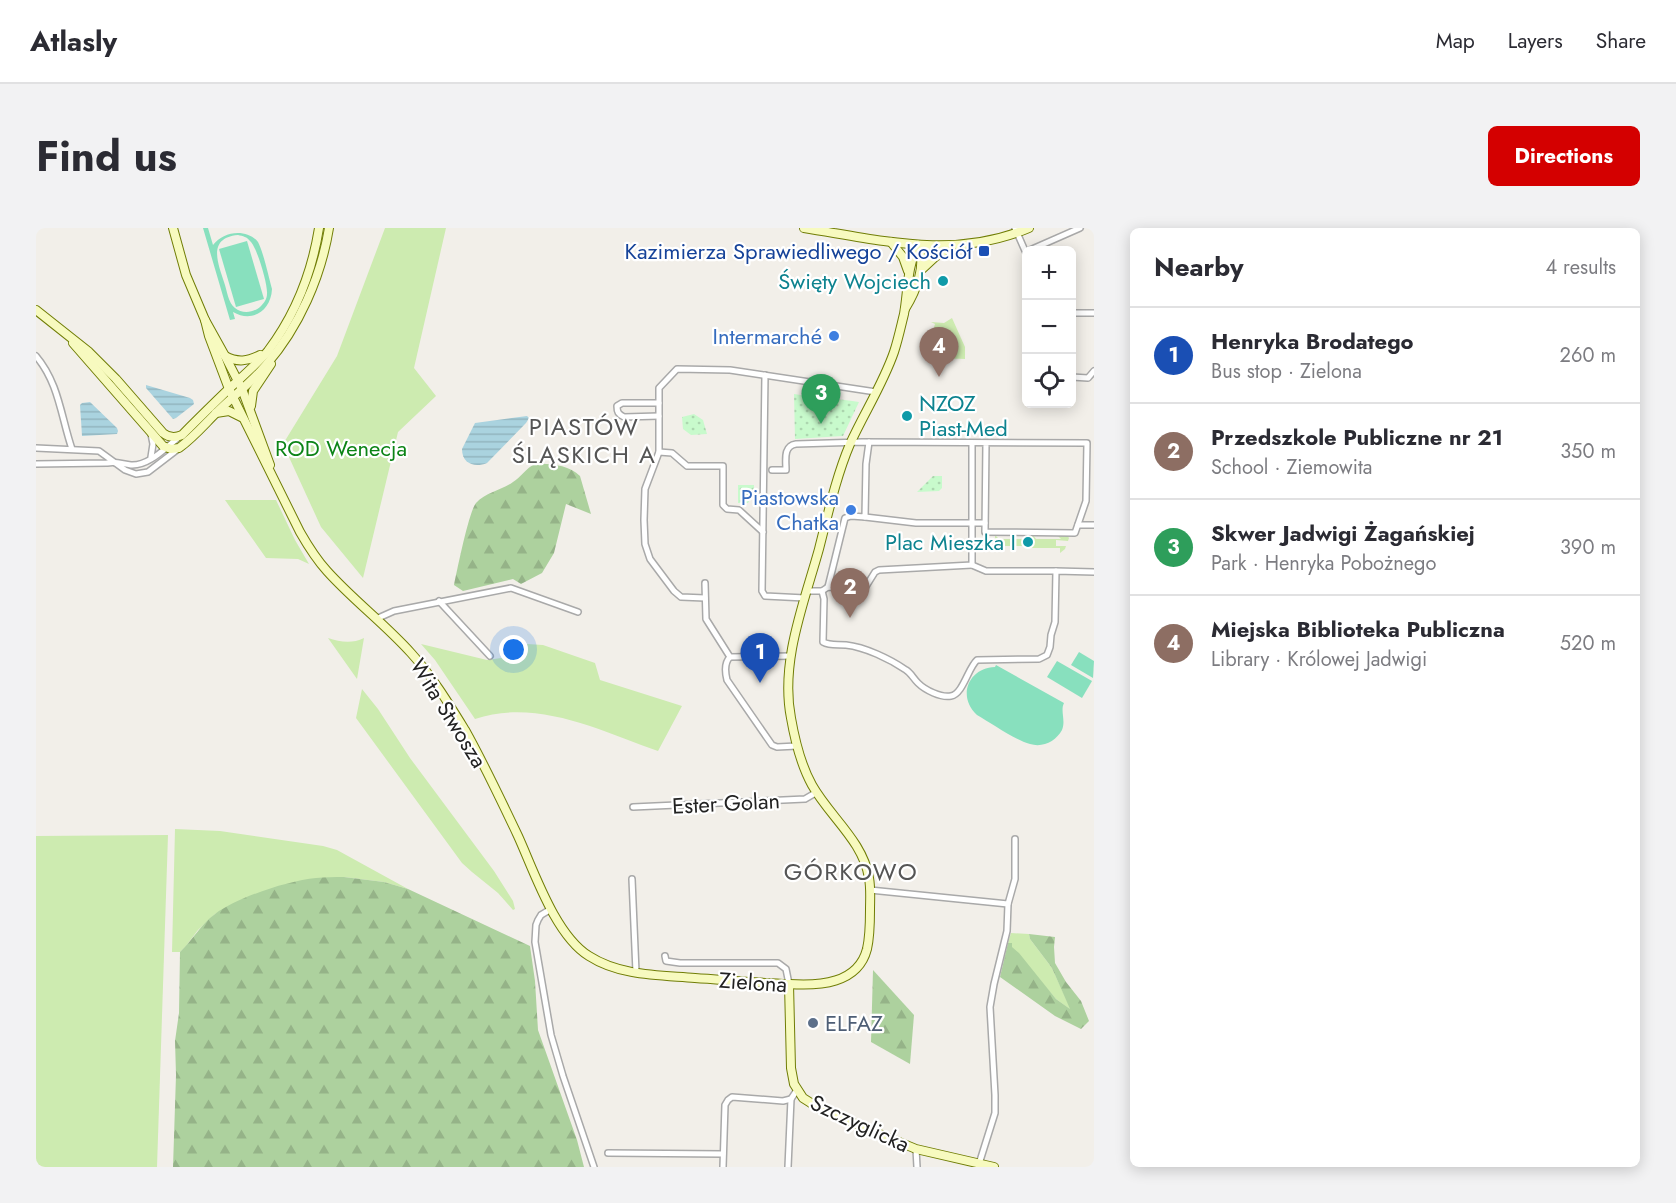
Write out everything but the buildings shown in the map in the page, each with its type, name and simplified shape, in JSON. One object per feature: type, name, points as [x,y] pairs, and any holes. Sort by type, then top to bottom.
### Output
[{"type":"street","name":"Wita Stwosza","points":[[173,228],[186,275],[205,320],[242,389],[274,478]]},
{"type":"street","points":[[36,464],[114,461],[138,465],[167,447],[231,393],[242,389],[258,374],[271,353],[305,285],[319,228]]},
{"type":"street","points":[[36,448],[99,451],[125,470],[136,474],[148,472],[160,463],[215,413],[238,381],[271,353],[293,328],[313,286],[329,228]]},
{"type":"street","points":[[804,228],[918,245],[982,243],[1029,228]]},
{"type":"street","points":[[1040,246],[1080,228]]},
{"type":"street","points":[[1016,231],[1024,246]]},
{"type":"street","points":[[891,242],[903,257],[909,275]]},
{"type":"street","points":[[905,310],[911,300],[920,273],[922,259],[918,245]]},
{"type":"street","points":[[905,310],[909,275],[918,245]]},
{"type":"street","points":[[920,273],[934,257],[953,245]]},
{"type":"street","points":[[36,310],[89,352],[163,433],[171,437],[182,435]]},
{"type":"street","name":"Zielona","points":[[572,942],[585,954],[615,968],[636,972],[789,984],[830,982],[847,976],[857,969],[864,957],[868,944],[870,890],[866,867],[858,849],[817,792],[806,770],[797,746],[789,705],[789,669],[806,595],[839,475],[851,442],[895,349],[905,310]]},
{"type":"street","points":[[1076,313],[1094,312]]},
{"type":"street","name":"Wita Stwosza","points":[[205,320],[208,336],[231,393],[312,553],[423,668],[465,731],[501,800],[562,931],[572,942]]},
{"type":"street","points":[[60,329],[150,431],[167,447],[179,448]]},
{"type":"street","points":[[225,356],[243,361],[271,353]]},
{"type":"street","points":[[251,411],[253,391],[268,370],[271,353]]},
{"type":"street","points":[[36,356],[55,386],[72,449]]},
{"type":"street","points":[[705,598],[681,597],[674,591],[650,559],[645,544],[645,489],[659,452],[659,388],[677,369],[730,370],[876,392]]},
{"type":"street","points":[[1076,377],[1088,378],[1094,371]]},
{"type":"street","points":[[765,375],[762,591],[765,596],[806,595],[828,587],[865,588],[876,571],[972,565],[986,571],[1094,572]]},
{"type":"street","points":[[659,403],[622,403],[617,406],[619,415],[624,417],[659,416]]},
{"type":"street","points":[[215,413],[229,411],[243,418]]},
{"type":"street","points":[[150,431],[153,444],[150,459]]},
{"type":"street","points":[[160,463],[167,447],[163,433]]},
{"type":"street","points":[[772,470],[786,470],[787,450],[791,445],[851,442],[1087,443],[1086,501],[1075,533],[985,532],[986,443]]},
{"type":"street","points":[[865,517],[866,464],[870,442]]},
{"type":"street","points":[[972,443],[972,565]]},
{"type":"street","points":[[659,452],[672,453],[687,466],[723,466],[723,505],[728,509],[738,510],[763,532]]},
{"type":"street","points":[[828,587],[845,518],[851,516],[916,523],[985,523]]},
{"type":"street","points":[[1078,525],[1094,525]]},
{"type":"street","points":[[822,591],[824,599],[823,642],[829,645],[855,647],[883,658],[907,670],[919,684],[937,694],[950,697],[959,691],[977,660],[1039,659],[1047,655],[1055,622],[1056,571]]},
{"type":"street","points":[[705,583],[706,619],[730,657]]},
{"type":"street","points":[[376,619],[394,611],[511,588],[578,612]]},
{"type":"street","points":[[439,601],[490,656]]},
{"type":"street","points":[[791,656],[730,657],[726,661],[727,680],[772,745],[797,746]]},
{"type":"street","name":"Ester Golan","points":[[633,807],[805,799],[817,792]]},
{"type":"street","points":[[979,1164],[995,1113],[990,1007],[1007,931],[1008,904],[1015,879],[1015,838]]},
{"type":"street","points":[[632,879],[636,972]]},
{"type":"street","points":[[870,890],[1008,904]]},
{"type":"street","points":[[551,909],[541,915],[536,925],[535,942],[551,1035],[594,1167]]},
{"type":"street","points":[[665,956],[666,961],[680,963],[778,963],[786,969],[789,984]]},
{"type":"street","name":"Szczyglicka","points":[[789,984],[791,1068],[797,1090],[803,1098],[822,1110],[916,1149],[994,1167]]},
{"type":"street","points":[[788,1167],[791,1100],[797,1090]]},
{"type":"street","points":[[723,1167],[725,1105],[728,1100],[732,1097],[791,1100]]},
{"type":"street","points":[[916,1149],[917,1167]]},
{"type":"street","points":[[608,1152],[723,1154]]},
{"type":"green space","points":[[203,228],[208,228],[213,245],[217,240],[229,234],[248,235],[258,242],[264,258],[272,289],[268,303],[259,313],[253,315],[240,315],[233,312],[235,319],[230,320]],"holes":[[[238,235],[245,237],[253,245],[267,289],[263,304],[248,312],[238,310],[231,303],[218,260],[218,246],[228,237]]]},
{"type":"green space","name":"ROD Wenecja","points":[[385,228],[446,228],[414,368],[436,396],[398,432],[363,578],[321,527],[283,444],[337,356]]},
{"type":"green space","points":[[247,241],[264,299],[236,307],[219,249]]},
{"type":"green space","points":[[952,318],[965,347],[965,359],[939,357],[928,346],[935,324],[931,322],[944,323]]},
{"type":"green space","points":[[794,394],[859,402],[843,436],[795,439]]},
{"type":"green space","points":[[694,414],[703,420],[707,434],[691,435],[683,429],[682,417]]},
{"type":"green space","points":[[535,464],[559,466],[570,469],[580,476],[591,514],[566,504],[554,553],[542,573],[521,584],[513,579],[463,591],[454,585],[473,508],[484,496],[513,482]]},
{"type":"green space","points":[[933,476],[942,476],[942,488],[939,491],[917,492]]},
{"type":"green space","points":[[738,485],[754,485],[754,498],[751,498],[748,503],[738,503]]},
{"type":"green space","points":[[225,500],[276,500],[309,564],[298,559],[266,558]]},
{"type":"green space","points":[[995,535],[999,539],[1026,539],[1026,546],[995,546]]},
{"type":"green space","points":[[1030,535],[1036,539],[1061,539],[1057,535],[1067,535],[1069,538],[1068,541],[1056,540],[1056,546],[1066,546],[1060,553],[1060,548],[1031,548]]},
{"type":"green space","points":[[328,638],[346,642],[364,638],[357,679]]},
{"type":"green space","points":[[421,644],[487,660],[523,655],[527,644],[543,645],[595,663],[600,680],[682,706],[658,751],[591,727],[545,715],[522,712],[475,719],[435,660]]},
{"type":"green space","points":[[1079,652],[1094,661],[1093,678],[1071,665]]},
{"type":"green space","points":[[1057,661],[1092,681],[1082,698],[1047,677]]},
{"type":"green space","points":[[996,665],[1064,703],[1062,730],[1053,740],[1040,745],[1024,742],[977,715],[971,708],[967,692],[972,678],[978,672]]},
{"type":"green space","points":[[362,689],[494,871],[513,901],[515,909],[513,910],[498,893],[462,863],[356,718]]},
{"type":"green space","points":[[175,829],[220,831],[323,846],[337,850],[408,889],[384,882],[344,877],[257,894],[215,914],[180,952],[172,952]]},
{"type":"green space","points":[[168,835],[157,1167],[36,1167],[36,836]]},
{"type":"green space","points":[[344,877],[384,882],[408,889],[530,946],[538,1030],[577,1140],[584,1167],[173,1167],[175,1041],[179,1013],[180,952],[210,918],[236,902],[291,882]]},
{"type":"green space","points":[[1011,933],[1029,934],[1030,939],[1052,968],[1071,1010],[1056,999],[1008,943]]},
{"type":"green space","points":[[1029,934],[1055,937],[1055,963],[1081,1001],[1089,1021],[1081,1029],[1055,1016],[1000,977],[1008,943],[1012,943],[1012,947],[1056,999],[1070,1009],[1052,968],[1030,939]]},
{"type":"green space","points":[[873,970],[914,1015],[910,1064],[871,1042]]},
{"type":"water","points":[[146,385],[190,398],[194,404],[173,419],[146,388]]},
{"type":"water","points":[[90,402],[117,428],[117,434],[82,436],[80,405]]},
{"type":"water","points":[[527,416],[529,418],[526,423],[487,463],[474,465],[464,458],[462,449],[475,423]]},
{"type":"place","name":"Kazimierza Sprawiedliwego / Kościół","points":[[984,251]]},
{"type":"place","name":"Święty Wojciech","points":[[943,281]]},
{"type":"place","name":"Intermarché","points":[[834,336]]},
{"type":"place","name":"Miejska Biblioteka Publiczna","points":[[939,377]]},
{"type":"place","name":"NZOZ Piast-Med","points":[[907,416]]},
{"type":"place","name":"Skwer Jadwigi Żagańskiej","points":[[821,424]]},
{"type":"place","name":"Piastowska Chatka","points":[[851,510]]},
{"type":"place","name":"Plac Mieszka I","points":[[1028,542]]},
{"type":"place","name":"Przedszkole Publiczne nr 21","points":[[850,618]]},
{"type":"place","name":"Henryka Brodatego","points":[[760,683]]},
{"type":"place","name":"ELFAZ","points":[[813,1023]]},
{"type":"district","name":"PIASTÓW ŚLĄSKICH A","points":[[584,440]]},
{"type":"district","name":"GÓRKOWO","points":[[851,871]]}]
